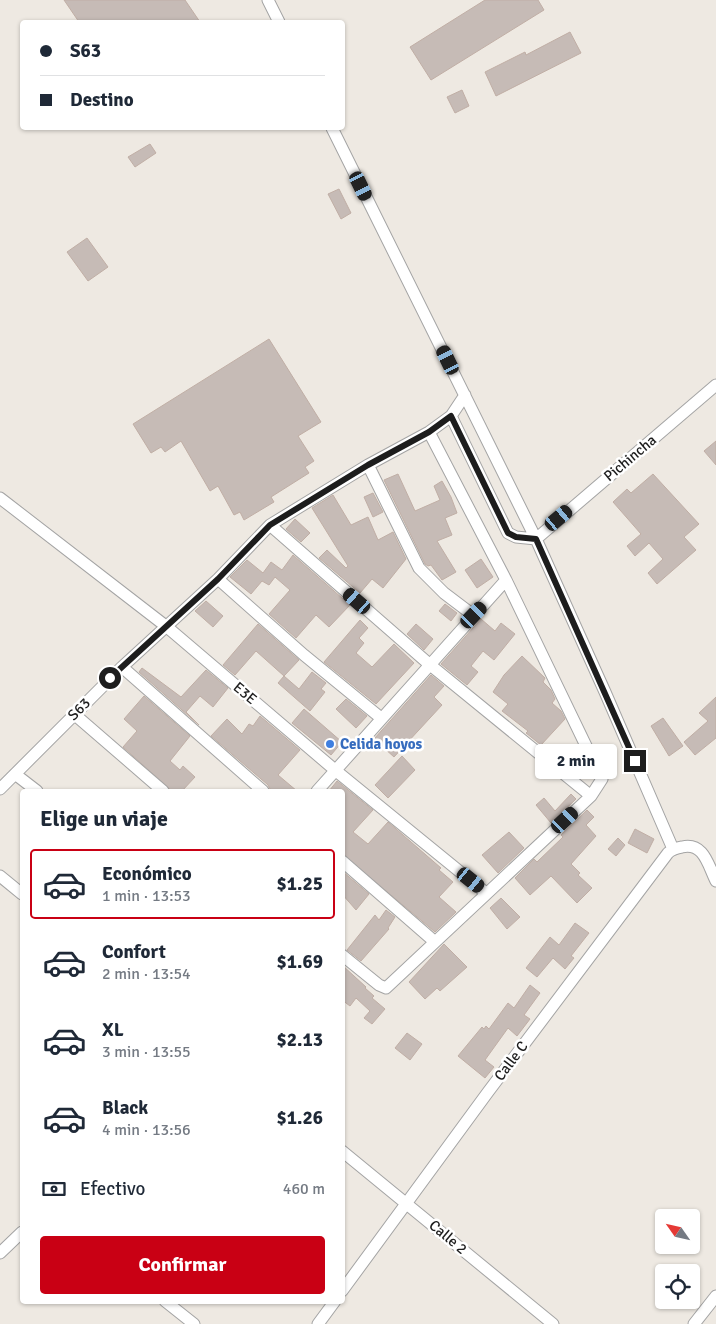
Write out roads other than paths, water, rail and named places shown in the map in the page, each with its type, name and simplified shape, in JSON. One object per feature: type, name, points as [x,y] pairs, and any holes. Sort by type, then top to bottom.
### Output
[{"type":"street","points":[[268,0],[278,20]]},
{"type":"street","points":[[333,130],[465,395],[540,535],[673,849],[690,845],[701,850],[716,882]]},
{"type":"street","name":"Pichincha","points":[[540,535],[716,385]]},
{"type":"street","name":"S63","points":[[0,790],[122,666],[218,579],[270,525],[368,465],[429,432],[451,416],[465,395]]},
{"type":"street","points":[[451,416],[508,533],[516,537],[540,535]]},
{"type":"street","points":[[345,957],[379,985],[386,988],[591,796],[602,779],[506,580],[429,432]]},
{"type":"street","points":[[368,465],[419,568],[444,593],[474,615]]},
{"type":"street","name":"E3E","points":[[0,498],[167,627],[336,770],[486,893]]},
{"type":"street","points":[[270,525],[429,664],[591,796]]},
{"type":"street","points":[[218,579],[304,655],[381,718]]},
{"type":"street","points":[[318,789],[506,580]]},
{"type":"street","points":[[122,666],[261,789]]},
{"type":"street","points":[[74,714],[161,789]]},
{"type":"street","points":[[15,774],[34,789]]},
{"type":"street","name":"Calle C","points":[[345,1288],[488,1092],[673,849]]},
{"type":"street","points":[[345,863],[434,942]]},
{"type":"street","points":[[0,876],[20,892]]},
{"type":"street","name":"Calle 2","points":[[345,1153],[408,1203],[553,1324]]},
{"type":"street","points":[[0,1253],[20,1234]]},
{"type":"street","points":[[694,1324],[716,1296]]},
{"type":"street","points":[[169,1304],[194,1324]]},
{"type":"street","points":[[318,1324],[333,1304]]},
{"type":"place","name":"Celida hoyos","points":[[330,744]]}]
